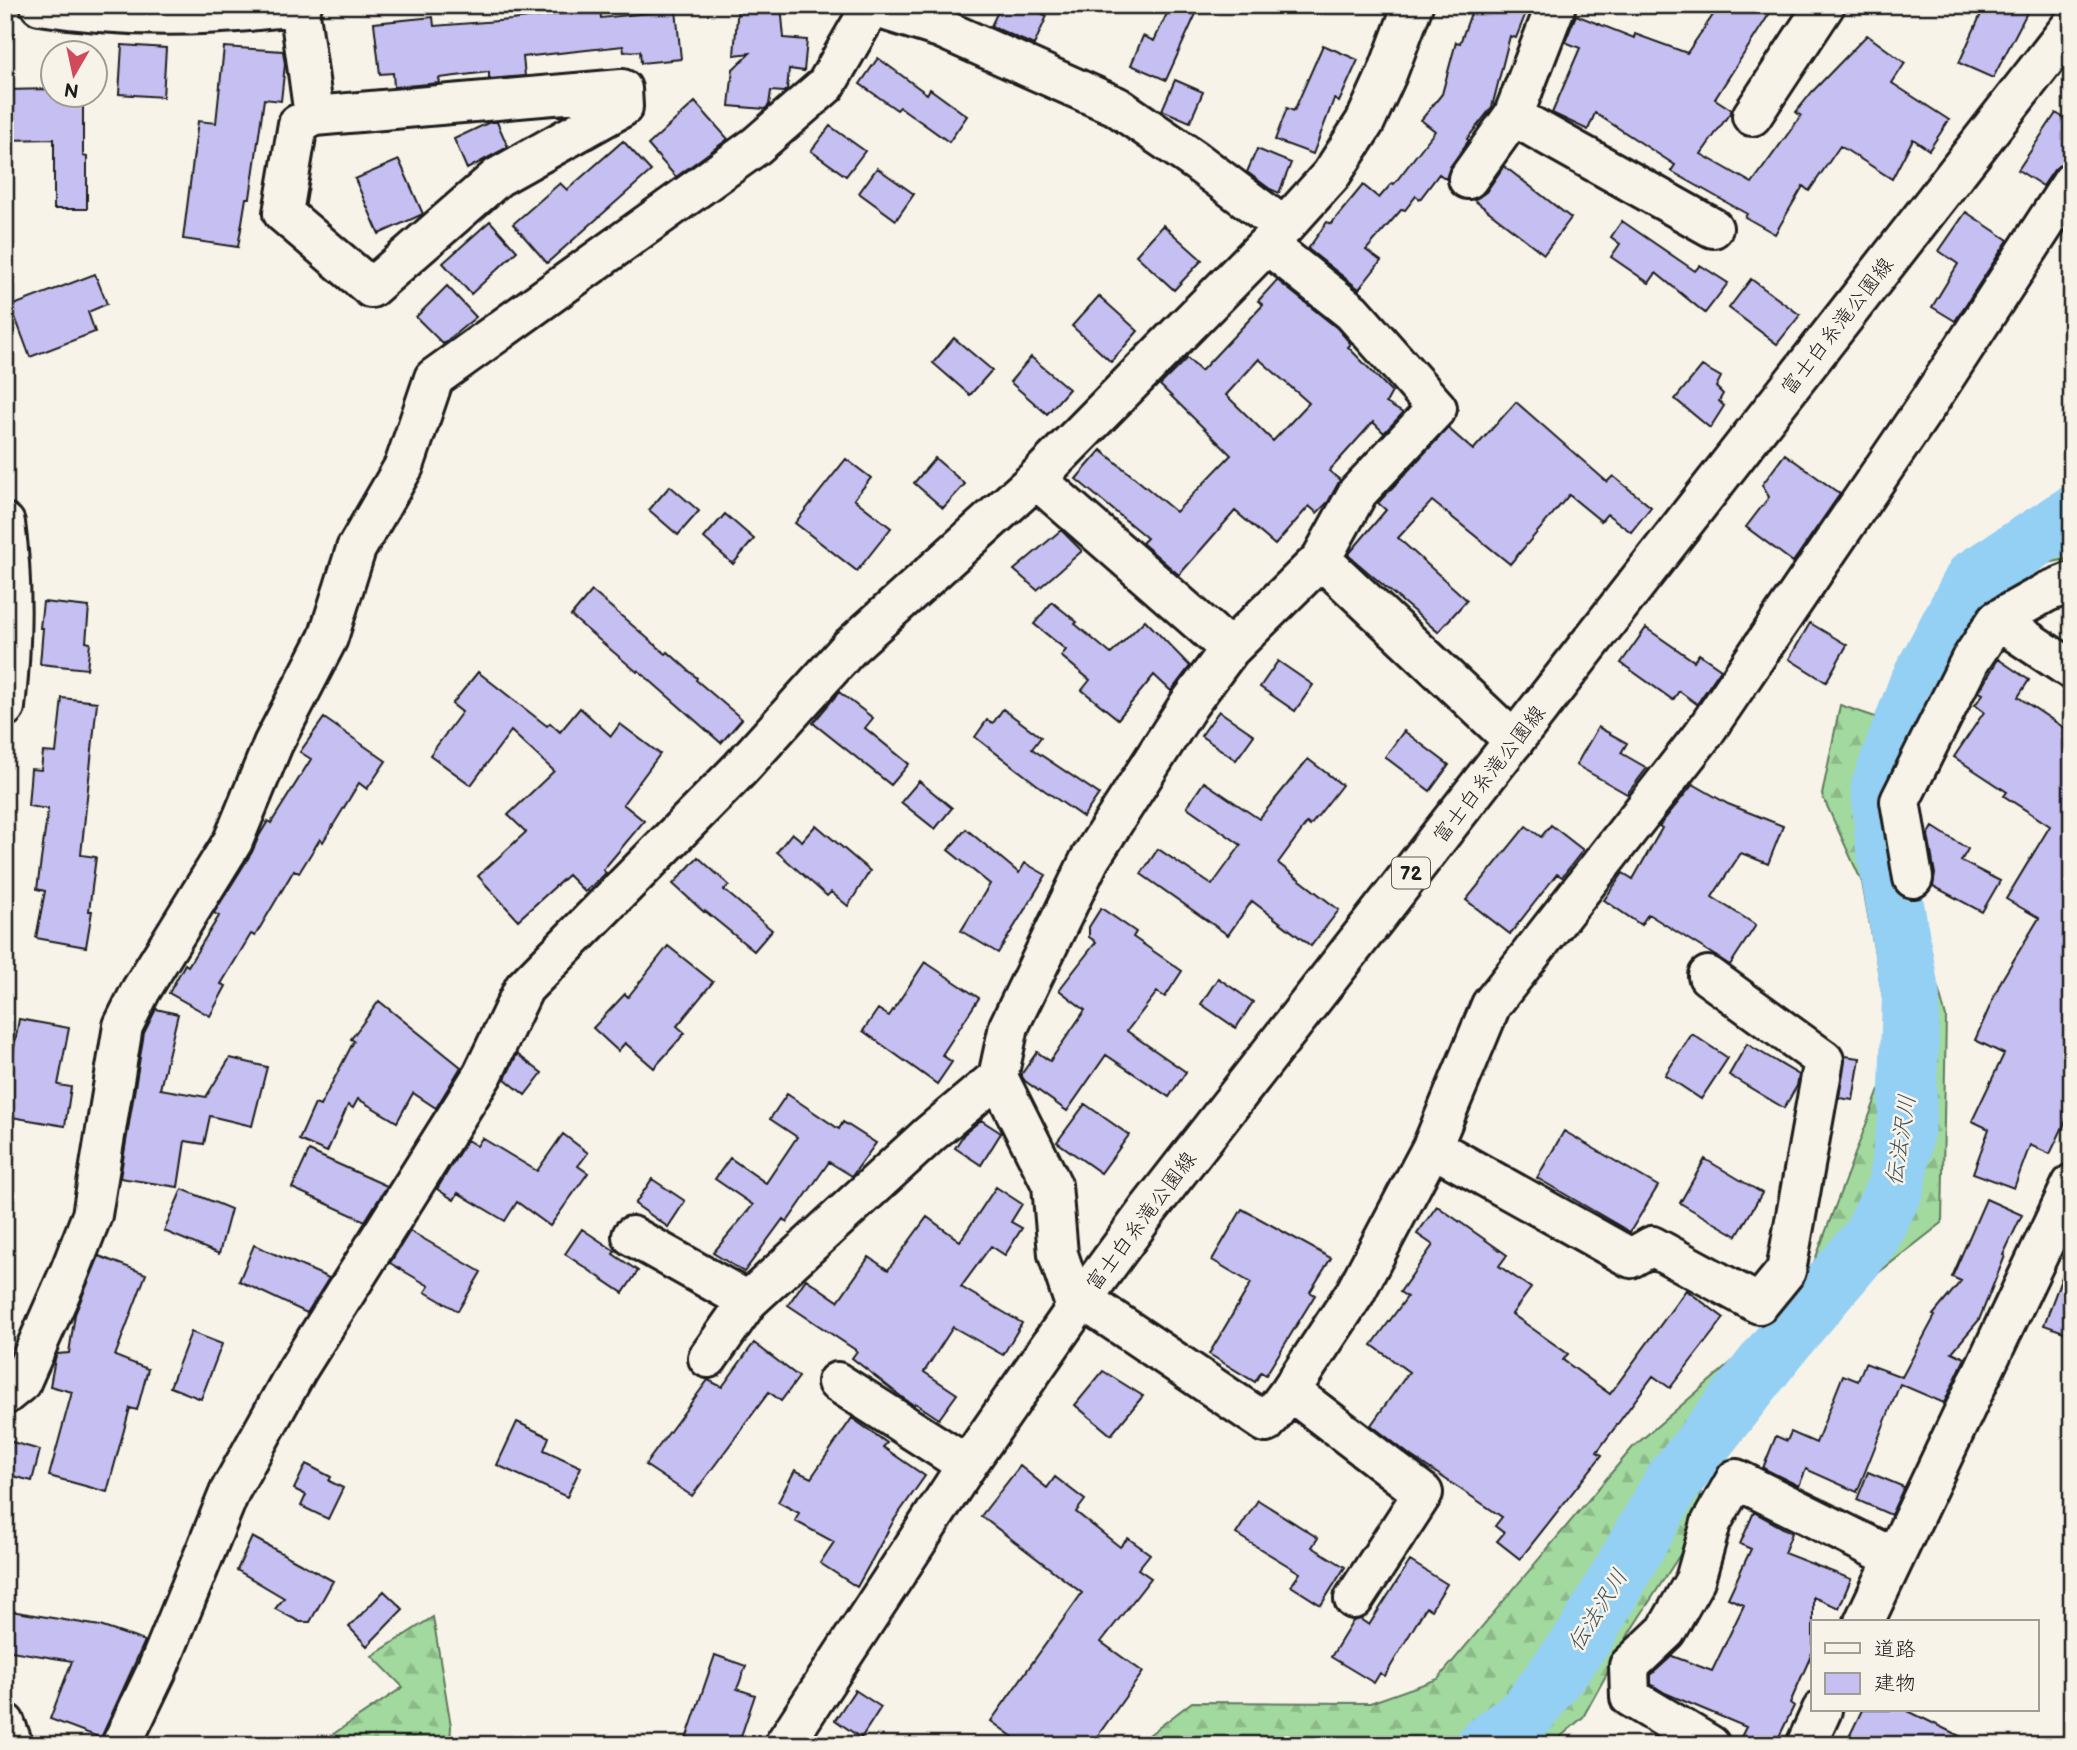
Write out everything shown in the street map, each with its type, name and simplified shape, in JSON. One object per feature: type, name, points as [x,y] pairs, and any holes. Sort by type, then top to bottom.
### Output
[{"type":"street","points":[[40,5],[147,10],[186,16],[300,6],[313,116]]},
{"type":"street","points":[[121,1745],[157,1670],[230,1491],[298,1370],[483,1074],[524,988],[740,769],[851,646],[1036,479],[1276,236],[1331,175],[1365,122],[1387,74],[1413,5]]},
{"type":"street","points":[[1468,179],[1514,116],[1556,5]]},
{"type":"street","points":[[1752,116],[1825,5]]},
{"type":"street","points":[[5,1395],[22,1382],[92,1215],[123,1026],[141,990],[233,841],[273,744],[328,638],[356,549],[404,466],[434,378],[756,146],[826,85],[869,6],[946,16],[1116,106],[1196,160],[1352,312],[1437,408],[1358,492],[1321,559],[1230,649],[1189,704],[1090,859],[1009,1026],[998,1077],[930,1134],[748,1301],[708,1359]]},
{"type":"street","name":"富士白糸滝公園線","points":[[784,1745],[967,1465],[1148,1210],[2072,25]]},
{"type":"street","points":[[622,89],[623,107],[498,177],[371,288],[283,213],[298,124],[313,116],[622,89]]},
{"type":"street","points":[[1514,116],[1713,228]]},
{"type":"street","points":[[998,1077],[1052,1185],[1058,1254],[1079,1304],[1266,1423],[1355,1293],[1432,1147],[1491,1005],[1704,733],[1922,412],[2072,182]]},
{"type":"street","points":[[1036,479],[1230,649]]},
{"type":"street","points":[[5,523],[10,560],[10,634],[5,707]]},
{"type":"street","points":[[1321,559],[1514,741]]},
{"type":"street","points":[[1913,878],[1900,801],[1970,661],[1997,620],[2072,582]]},
{"type":"street","points":[[1997,620],[2072,670]]},
{"type":"street","points":[[1432,1147],[1630,1258],[1652,1246],[1759,1304],[1786,1271],[1824,1060],[1708,976]]},
{"type":"street","points":[[1865,1620],[1894,1558],[2061,1236],[2072,1184]]},
{"type":"street","points":[[632,1236],[748,1301]]},
{"type":"street","points":[[837,1382],[967,1465]]},
{"type":"street","points":[[1290,1391],[1423,1493],[1354,1599]]},
{"type":"street","points":[[1710,1745],[1630,1697],[1629,1666],[1666,1631],[1672,1621],[1695,1580],[1712,1524],[1736,1479],[1894,1558]]},
{"type":"street","points":[[1806,1745],[1821,1712]]},
{"type":"street","points":[[5,1723],[13,1745]]},
{"type":"green space","points":[[2072,485],[2072,553],[2067,559],[1974,578],[2002,537]]},
{"type":"green space","points":[[1840,705],[1908,728],[1894,828],[1946,1017],[1942,1223],[1864,1284],[1778,1372],[1701,1488],[1698,1527],[1631,1630],[1583,1717],[1551,1745],[1136,1745],[1192,1702],[1370,1703],[1438,1679],[1633,1447],[1734,1360],[1807,1281],[1893,1053],[1862,882],[1822,795]]},
{"type":"green space","points":[[433,1617],[451,1726],[450,1745],[317,1745],[403,1687],[372,1656]]},
{"type":"building","points":[[738,5],[781,5],[784,38],[807,40],[804,71],[789,69],[787,90],[771,91],[769,105],[765,109],[729,106],[733,69],[750,53],[734,55]]},
{"type":"building","points":[[1001,5],[1024,5],[1047,16],[1034,45],[991,26]]},
{"type":"building","points":[[1171,5],[1200,5],[1166,80],[1131,65],[1143,36],[1154,41]]},
{"type":"building","points":[[1474,5],[1529,5],[1516,38],[1510,36],[1492,107],[1467,139],[1469,140],[1450,167],[1446,179],[1439,174],[1420,199],[1416,196],[1405,210],[1402,209],[1366,250],[1381,261],[1359,289],[1308,249],[1327,222],[1331,224],[1363,185],[1379,198],[1394,184],[1435,131],[1421,120],[1442,94],[1456,42],[1460,43]]},
{"type":"building","points":[[1720,5],[1775,5],[1715,99],[1732,110],[1701,154],[1752,183],[1801,116],[1796,112],[1867,35],[1905,63],[1892,83],[1949,120],[1929,150],[1913,139],[1892,179],[1840,146],[1809,191],[1803,186],[1775,234],[1745,217],[1747,214],[1671,171],[1675,165],[1595,113],[1588,130],[1552,113],[1580,48],[1565,42],[1576,15],[1634,38],[1635,34],[1687,53]]},
{"type":"building","points":[[1985,5],[2031,5],[1993,78],[1959,63]]},
{"type":"building","points":[[600,9],[601,18],[676,10],[681,59],[641,63],[640,51],[624,52],[623,46],[523,57],[525,76],[489,79],[489,72],[439,78],[440,83],[394,87],[393,73],[380,74],[374,23],[433,17],[434,26]]},
{"type":"building","points":[[122,45],[166,48],[163,97],[119,94]]},
{"type":"building","points":[[1323,45],[1358,60],[1339,102],[1334,99],[1313,154],[1275,140],[1287,108],[1294,111]]},
{"type":"building","points":[[224,47],[283,51],[285,64],[281,101],[264,99],[250,198],[246,198],[238,247],[183,239],[198,121],[216,123]]},
{"type":"building","points":[[878,58],[927,94],[930,89],[967,116],[949,142],[900,107],[897,110],[860,84]]},
{"type":"building","points":[[1175,80],[1203,92],[1190,122],[1162,110]]},
{"type":"building","points":[[38,89],[38,108],[83,108],[87,209],[54,209],[54,139],[5,140],[5,90]]},
{"type":"building","points":[[695,102],[728,139],[676,177],[648,145]]},
{"type":"building","points":[[2056,113],[2072,123],[2072,145],[2062,163],[2043,186],[2018,170]]},
{"type":"building","points":[[490,122],[497,122],[508,147],[467,169],[454,139]]},
{"type":"building","points":[[830,126],[865,151],[846,176],[811,151]]},
{"type":"building","points":[[623,141],[651,171],[547,263],[513,224],[560,183],[567,190]]},
{"type":"building","points":[[1257,149],[1291,163],[1279,193],[1247,172]]},
{"type":"building","points":[[399,160],[423,214],[379,234],[355,179]]},
{"type":"building","points":[[1504,166],[1571,218],[1544,254],[1474,200],[1486,192]]},
{"type":"building","points":[[877,168],[914,194],[896,220],[859,193]]},
{"type":"building","points":[[1966,212],[2008,240],[1955,321],[1932,307],[1958,264],[1939,251]]},
{"type":"building","points":[[490,221],[517,251],[471,294],[443,263]]},
{"type":"building","points":[[1622,221],[1695,271],[1700,265],[1728,283],[1705,313],[1656,273],[1649,283],[1611,257],[1620,244],[1611,237]]},
{"type":"building","points":[[1163,225],[1202,260],[1174,290],[1136,255]]},
{"type":"building","points":[[95,274],[107,304],[88,312],[95,332],[30,357],[11,306]]},
{"type":"building","points":[[1751,279],[1800,315],[1777,344],[1729,308]]},
{"type":"building","points":[[1277,280],[1337,328],[1351,344],[1348,347],[1392,392],[1386,403],[1403,413],[1384,433],[1373,422],[1329,471],[1340,480],[1328,502],[1317,513],[1309,506],[1275,545],[1235,511],[1179,575],[1142,543],[1147,538],[1076,479],[1101,450],[1176,512],[1231,455],[1160,385],[1187,358],[1201,371],[1263,305],[1258,301]],"holes":[[[1259,359],[1309,403],[1273,441],[1226,395]]]},
{"type":"building","points":[[447,286],[476,317],[443,344],[416,317]]},
{"type":"building","points":[[1099,296],[1138,331],[1111,362],[1072,326]]},
{"type":"building","points":[[954,338],[992,370],[970,395],[933,363]]},
{"type":"building","points":[[1031,357],[1069,389],[1047,414],[1010,382]]},
{"type":"building","points":[[1702,366],[1721,377],[1716,387],[1723,394],[1719,401],[1724,406],[1710,428],[1675,399]]},
{"type":"building","points":[[1516,402],[1607,482],[1613,476],[1651,507],[1631,532],[1607,514],[1601,521],[1569,495],[1510,564],[1432,501],[1398,538],[1467,600],[1438,632],[1348,555],[1386,510],[1378,503],[1448,428],[1473,450]]},
{"type":"building","points":[[1785,454],[1840,494],[1793,562],[1746,527],[1769,497],[1762,485]]},
{"type":"building","points":[[935,458],[965,484],[943,508],[914,483]]},
{"type":"building","points":[[846,459],[871,478],[854,499],[891,528],[857,571],[795,523]]},
{"type":"building","points":[[670,486],[699,511],[678,535],[649,510]]},
{"type":"building","points":[[725,514],[754,539],[733,564],[704,538]]},
{"type":"building","points":[[1061,530],[1082,551],[1037,590],[1014,570]]},
{"type":"building","points":[[592,591],[666,654],[668,652],[742,719],[721,743],[571,616]]},
{"type":"building","points":[[43,602],[89,607],[86,642],[90,643],[87,669],[40,664]]},
{"type":"building","points":[[1052,602],[1111,654],[1145,620],[1190,666],[1171,691],[1154,675],[1118,719],[1082,690],[1090,680],[1061,656],[1066,650],[1034,624]]},
{"type":"building","points":[[1810,623],[1847,645],[1826,682],[1789,659]]},
{"type":"building","points":[[1646,628],[1694,661],[1699,654],[1721,669],[1697,704],[1679,691],[1673,700],[1621,663]]},
{"type":"building","points":[[1998,659],[2029,680],[2018,697],[2072,733],[2072,1108],[2050,1154],[2030,1145],[2014,1188],[1973,1173],[1989,1129],[1972,1121],[2004,1054],[1975,1040],[2001,981],[2039,918],[2006,899],[2050,826],[2004,796],[2007,792],[1954,757],[1984,712],[1975,705],[1983,694],[1979,692]]},
{"type":"building","points":[[1278,661],[1313,685],[1295,711],[1260,687]]},
{"type":"building","points":[[478,672],[547,726],[550,723],[560,732],[580,708],[611,736],[620,724],[660,754],[623,804],[644,821],[603,870],[606,873],[585,892],[568,875],[518,920],[478,876],[526,832],[508,815],[554,771],[511,731],[471,785],[430,755],[462,712],[452,704]]},
{"type":"building","points":[[839,692],[873,718],[865,728],[909,764],[891,785],[813,723]]},
{"type":"building","points":[[62,698],[97,702],[81,855],[96,857],[86,947],[36,938],[45,891],[37,889],[48,809],[28,806],[31,769],[41,770],[43,752],[56,753]]},
{"type":"building","points":[[1003,709],[1041,737],[1032,749],[1099,794],[1083,817],[975,737],[987,720],[993,723]]},
{"type":"building","points":[[1219,711],[1254,735],[1236,760],[1201,736]]},
{"type":"building","points":[[324,718],[386,761],[367,789],[359,783],[323,842],[320,839],[299,873],[294,870],[255,936],[251,934],[221,984],[226,986],[210,1016],[169,993],[185,964],[188,966],[219,916],[214,913],[268,821],[271,823],[311,759],[300,752]]},
{"type":"building","points":[[1598,727],[1627,743],[1621,753],[1647,768],[1627,794],[1576,765]]},
{"type":"building","points":[[1404,731],[1449,765],[1430,791],[1385,757]]},
{"type":"building","points":[[1308,759],[1342,785],[1310,826],[1307,823],[1278,863],[1339,910],[1311,946],[1252,901],[1228,935],[1141,874],[1158,849],[1212,885],[1241,845],[1187,807],[1204,782],[1259,819]]},
{"type":"building","points":[[919,781],[952,808],[935,829],[901,802]]},
{"type":"building","points":[[1693,784],[1728,804],[1783,826],[1768,864],[1741,853],[1712,897],[1756,925],[1730,965],[1648,914],[1641,925],[1604,900],[1623,873],[1633,879],[1662,828],[1659,826]]},
{"type":"building","points":[[816,825],[870,871],[848,906],[831,892],[827,896],[777,852],[792,833],[802,841]]},
{"type":"building","points":[[1551,825],[1583,850],[1562,877],[1557,874],[1510,934],[1466,900],[1526,826],[1541,837]]},
{"type":"building","points":[[1933,827],[1968,849],[1961,861],[2000,881],[1982,912],[1933,886],[1935,874],[1928,835]]},
{"type":"building","points":[[966,829],[1019,873],[1025,863],[1046,875],[998,953],[961,931],[990,884],[948,850]]},
{"type":"building","points":[[698,857],[729,885],[724,890],[772,930],[754,951],[673,884]]},
{"type":"building","points":[[1101,908],[1136,932],[1133,937],[1182,971],[1165,997],[1157,992],[1127,1031],[1186,1072],[1169,1097],[1106,1055],[1067,1111],[1025,1081],[1021,1075],[1037,1052],[1050,1061],[1085,1010],[1059,990],[1096,942],[1089,937],[1089,927]]},
{"type":"building","points":[[668,946],[713,982],[677,1026],[685,1033],[654,1068],[625,1043],[618,1051],[593,1028],[625,994],[628,997]]},
{"type":"building","points":[[925,962],[979,998],[942,1055],[952,1062],[937,1084],[863,1031],[878,1009],[889,1016]]},
{"type":"building","points":[[1218,978],[1253,1002],[1236,1028],[1201,1004]]},
{"type":"building","points":[[379,1001],[461,1067],[436,1108],[413,1093],[397,1122],[358,1099],[353,1108],[348,1105],[327,1152],[299,1140],[315,1104],[320,1106],[354,1041],[351,1039]]},
{"type":"building","points":[[156,1009],[178,1014],[160,1089],[206,1097],[230,1058],[267,1067],[252,1126],[210,1116],[204,1144],[185,1141],[178,1187],[120,1178],[144,1033]]},
{"type":"building","points":[[19,1019],[69,1028],[58,1085],[71,1087],[65,1126],[5,1116],[5,1077],[9,1077]]},
{"type":"building","points":[[1692,1034],[1728,1058],[1701,1099],[1665,1075]]},
{"type":"building","points":[[1747,1044],[1799,1075],[1797,1086],[1784,1108],[1729,1075]]},
{"type":"building","points":[[517,1054],[542,1073],[525,1095],[505,1079]]},
{"type":"building","points":[[1845,1056],[1860,1058],[1853,1100],[1839,1098]]},
{"type":"building","points":[[787,1094],[839,1129],[843,1122],[876,1143],[852,1176],[829,1162],[787,1222],[783,1219],[744,1272],[713,1253],[753,1205],[715,1179],[730,1158],[766,1183],[797,1137],[770,1119]]},
{"type":"building","points":[[1085,1104],[1129,1135],[1101,1173],[1057,1142]]},
{"type":"building","points":[[981,1120],[1001,1133],[981,1165],[955,1148],[964,1134]]},
{"type":"building","points":[[1564,1131],[1658,1186],[1630,1232],[1537,1178]]},
{"type":"building","points":[[563,1134],[588,1153],[578,1166],[588,1173],[550,1226],[517,1202],[505,1221],[458,1193],[454,1200],[437,1189],[467,1140],[477,1146],[482,1138],[537,1171]]},
{"type":"building","points":[[309,1151],[387,1186],[365,1221],[292,1188]]},
{"type":"building","points":[[1705,1159],[1762,1193],[1737,1236],[1680,1203]]},
{"type":"building","points":[[652,1179],[685,1201],[668,1227],[635,1204]]},
{"type":"building","points":[[996,1187],[1022,1204],[1011,1222],[1022,1228],[1005,1255],[991,1246],[961,1287],[1022,1323],[1003,1355],[953,1327],[924,1372],[957,1394],[939,1419],[903,1398],[852,1358],[857,1351],[788,1305],[806,1279],[838,1301],[869,1257],[888,1270],[927,1217],[960,1241]]},
{"type":"building","points":[[182,1189],[231,1209],[219,1254],[164,1231]]},
{"type":"building","points":[[1986,1199],[2022,1215],[2003,1255],[2005,1256],[1979,1320],[1952,1352],[1965,1358],[1944,1403],[1900,1384],[1857,1492],[1806,1469],[1799,1486],[1763,1468],[1776,1436],[1787,1441],[1791,1432],[1816,1443],[1843,1375],[1858,1381],[1865,1363],[1902,1377],[1935,1316],[1933,1315],[1961,1281],[1952,1277]]},
{"type":"building","points":[[1437,1206],[1507,1255],[1499,1266],[1531,1288],[1512,1314],[1568,1354],[1563,1360],[1610,1394],[1686,1290],[1724,1318],[1670,1388],[1653,1376],[1597,1452],[1602,1455],[1520,1559],[1497,1541],[1504,1533],[1495,1526],[1502,1517],[1411,1456],[1371,1425],[1409,1372],[1372,1345],[1407,1297],[1400,1292],[1433,1245],[1417,1234]]},
{"type":"building","points":[[1242,1209],[1331,1258],[1310,1292],[1315,1295],[1266,1375],[1261,1372],[1255,1382],[1209,1354],[1251,1283],[1212,1260]]},
{"type":"building","points":[[582,1229],[615,1251],[613,1254],[638,1271],[623,1293],[565,1254]]},
{"type":"building","points":[[410,1231],[481,1272],[458,1311],[425,1292],[429,1286],[390,1263]]},
{"type":"building","points":[[254,1245],[329,1278],[307,1313],[239,1281]]},
{"type":"building","points":[[99,1256],[146,1274],[115,1356],[148,1369],[137,1410],[130,1408],[107,1492],[49,1476],[72,1392],[50,1386],[55,1359],[57,1354],[69,1353],[75,1314]]},
{"type":"building","points":[[2069,1258],[2072,1258],[2072,1335],[2044,1325]]},
{"type":"building","points":[[191,1332],[222,1344],[201,1399],[170,1387]]},
{"type":"building","points":[[754,1343],[799,1377],[781,1401],[769,1392],[692,1496],[645,1465],[708,1380],[722,1387]]},
{"type":"building","points":[[1103,1371],[1143,1396],[1111,1435],[1075,1405]]},
{"type":"building","points":[[852,1418],[887,1443],[883,1447],[925,1476],[894,1520],[857,1587],[820,1563],[834,1542],[795,1521],[799,1513],[778,1502],[795,1470],[811,1478]]},
{"type":"building","points":[[517,1422],[549,1437],[544,1450],[581,1467],[567,1497],[497,1465]]},
{"type":"building","points":[[5,1440],[40,1450],[32,1481],[5,1474]]},
{"type":"building","points":[[306,1464],[331,1477],[329,1481],[343,1488],[328,1519],[301,1506],[306,1495],[294,1489]]},
{"type":"building","points":[[1020,1466],[1047,1488],[1055,1477],[1085,1500],[1076,1512],[1120,1547],[1128,1538],[1150,1554],[1138,1569],[1151,1578],[1101,1642],[1143,1672],[1091,1745],[1024,1745],[991,1721],[1082,1593],[981,1516]]},
{"type":"building","points":[[1868,1472],[1904,1487],[1891,1515],[1857,1500]]},
{"type":"building","points":[[1258,1500],[1318,1538],[1312,1547],[1345,1567],[1321,1605],[1291,1586],[1300,1573],[1236,1534]]},
{"type":"building","points":[[1754,1512],[1792,1533],[1784,1553],[1851,1579],[1839,1608],[1813,1597],[1811,1656],[1790,1703],[1794,1706],[1775,1745],[1737,1745],[1746,1727],[1665,1693],[1651,1684],[1651,1675],[1672,1656],[1712,1671],[1744,1605],[1728,1598],[1751,1549],[1740,1544]]},
{"type":"building","points":[[252,1537],[333,1581],[310,1622],[300,1622],[275,1609],[284,1598],[237,1570]]},
{"type":"building","points":[[1410,1561],[1447,1584],[1431,1610],[1426,1607],[1385,1676],[1380,1673],[1374,1683],[1331,1657],[1353,1621],[1360,1619],[1369,1625]]},
{"type":"building","points":[[384,1591],[403,1609],[367,1646],[349,1627]]},
{"type":"building","points":[[5,1610],[100,1626],[145,1641],[101,1738],[50,1719],[72,1661],[5,1650]]},
{"type":"building","points":[[715,1655],[746,1666],[737,1689],[755,1695],[738,1745],[684,1745]]},
{"type":"building","points":[[855,1690],[881,1707],[861,1738],[835,1720]]},
{"type":"building","points":[[1861,1712],[1910,1712],[1978,1745],[1866,1745],[1849,1737]]},
{"type":"waterway","name":"伝法沢川","points":[[1485,1745],[1526,1714],[1585,1636],[1673,1481],[1786,1338],[1870,1239],[1896,1186],[1907,1118],[1911,997],[1884,842],[1880,786],[1917,686],[1974,578],[2072,515]]}]
